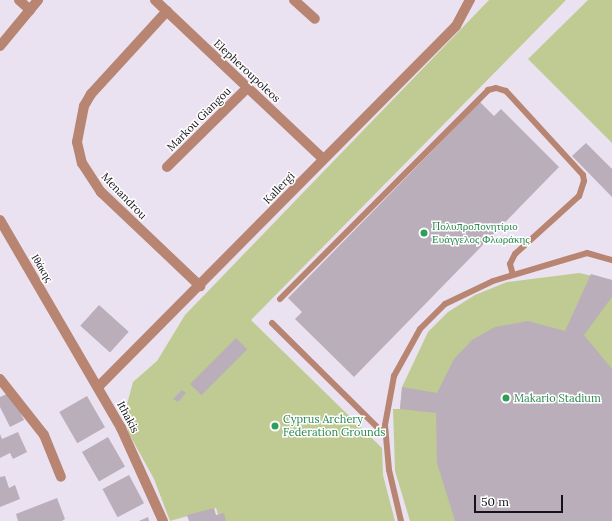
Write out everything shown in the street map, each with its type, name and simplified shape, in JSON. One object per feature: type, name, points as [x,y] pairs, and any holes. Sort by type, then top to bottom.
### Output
[{"type":"street","points":[[19,0],[30,10]]},
{"type":"street","points":[[0,46],[38,0]]},
{"type":"street","name":"Elepheroupoleos","points":[[155,0],[323,159]]},
{"type":"street","points":[[294,0],[315,18]]},
{"type":"street","name":"Kallergi","points":[[98,387],[200,286],[323,159],[456,26],[470,0]]},
{"type":"street","name":"Menandrou","points":[[167,11],[91,94],[84,106],[77,142],[82,163],[101,192],[200,286]]},
{"type":"street","name":"Markou Giangou","points":[[167,167],[247,88]]},
{"type":"street","name":"Ιθάκης","points":[[0,220],[64,328]]},
{"type":"street","name":"Ithakis","points":[[64,328],[98,387],[149,483],[163,521]]},
{"type":"street","points":[[0,379],[44,435],[62,477]]},
{"type":"lane","points":[[280,299],[488,90],[496,88],[506,91],[583,175],[584,181],[579,196],[515,254],[510,264],[513,275]]},
{"type":"lane","points":[[401,521],[389,470],[385,435],[394,376],[420,329],[446,304],[513,275],[587,253],[612,260]]},
{"type":"lane","points":[[272,323],[385,435]]},
{"type":"green space","points":[[489,0],[566,0],[251,320],[382,448],[383,475],[395,521],[220,521],[216,508],[170,521],[154,479],[128,432],[126,408],[133,382],[157,361],[185,315]]},
{"type":"green space","points":[[588,0],[612,0],[612,143],[528,59]]},
{"type":"green space","name":"Makario Stadium","points":[[579,273],[612,280],[612,521],[410,521],[395,471],[393,409],[400,409],[402,387],[428,332],[448,312],[475,295],[507,282]]},
{"type":"building","name":"Πολυπροπονητίριο Ευάγγελος Φλωράκης","points":[[480,102],[494,116],[501,109],[559,167],[354,377],[295,319],[302,312],[288,298]]},
{"type":"building","points":[[586,143],[612,169],[612,197],[572,156]]},
{"type":"building","name":"Makario Stadium","points":[[591,274],[612,280],[612,297],[584,335],[612,369],[612,521],[455,521],[437,463],[436,413],[400,409],[402,387],[437,393],[454,359],[472,340],[495,327],[528,321],[565,331]]},
{"type":"building","points":[[99,305],[129,332],[110,353],[80,326]]},
{"type":"building","points":[[236,338],[247,349],[201,395],[190,384]]},
{"type":"building","points":[[182,390],[186,393],[178,402],[173,399]]},
{"type":"building","points":[[11,392],[24,420],[10,427],[0,407],[0,397]]},
{"type":"building","points":[[87,396],[105,427],[77,443],[59,412]]},
{"type":"building","points":[[18,432],[27,452],[13,459],[10,453],[0,458],[0,434],[2,439]]},
{"type":"building","points":[[108,437],[125,466],[99,481],[82,452]]},
{"type":"building","points":[[129,475],[144,503],[118,517],[103,489]]},
{"type":"building","points":[[5,476],[9,488],[15,485],[20,499],[0,507],[0,477]]},
{"type":"building","points":[[57,498],[65,519],[62,521],[18,521],[16,514]]},
{"type":"building","points":[[214,508],[216,515],[224,513],[226,521],[189,521],[187,515]]},
{"type":"building","points":[[148,517],[149,521],[139,521]]},
{"type":"place","name":"Πολυπροπονητίριο Ευάγγελος Φλωράκης","points":[[424,233]]},
{"type":"place","name":"Makario Stadium","points":[[506,398]]},
{"type":"place","name":"Cyprus Archery Federation Grounds","points":[[275,426]]}]
